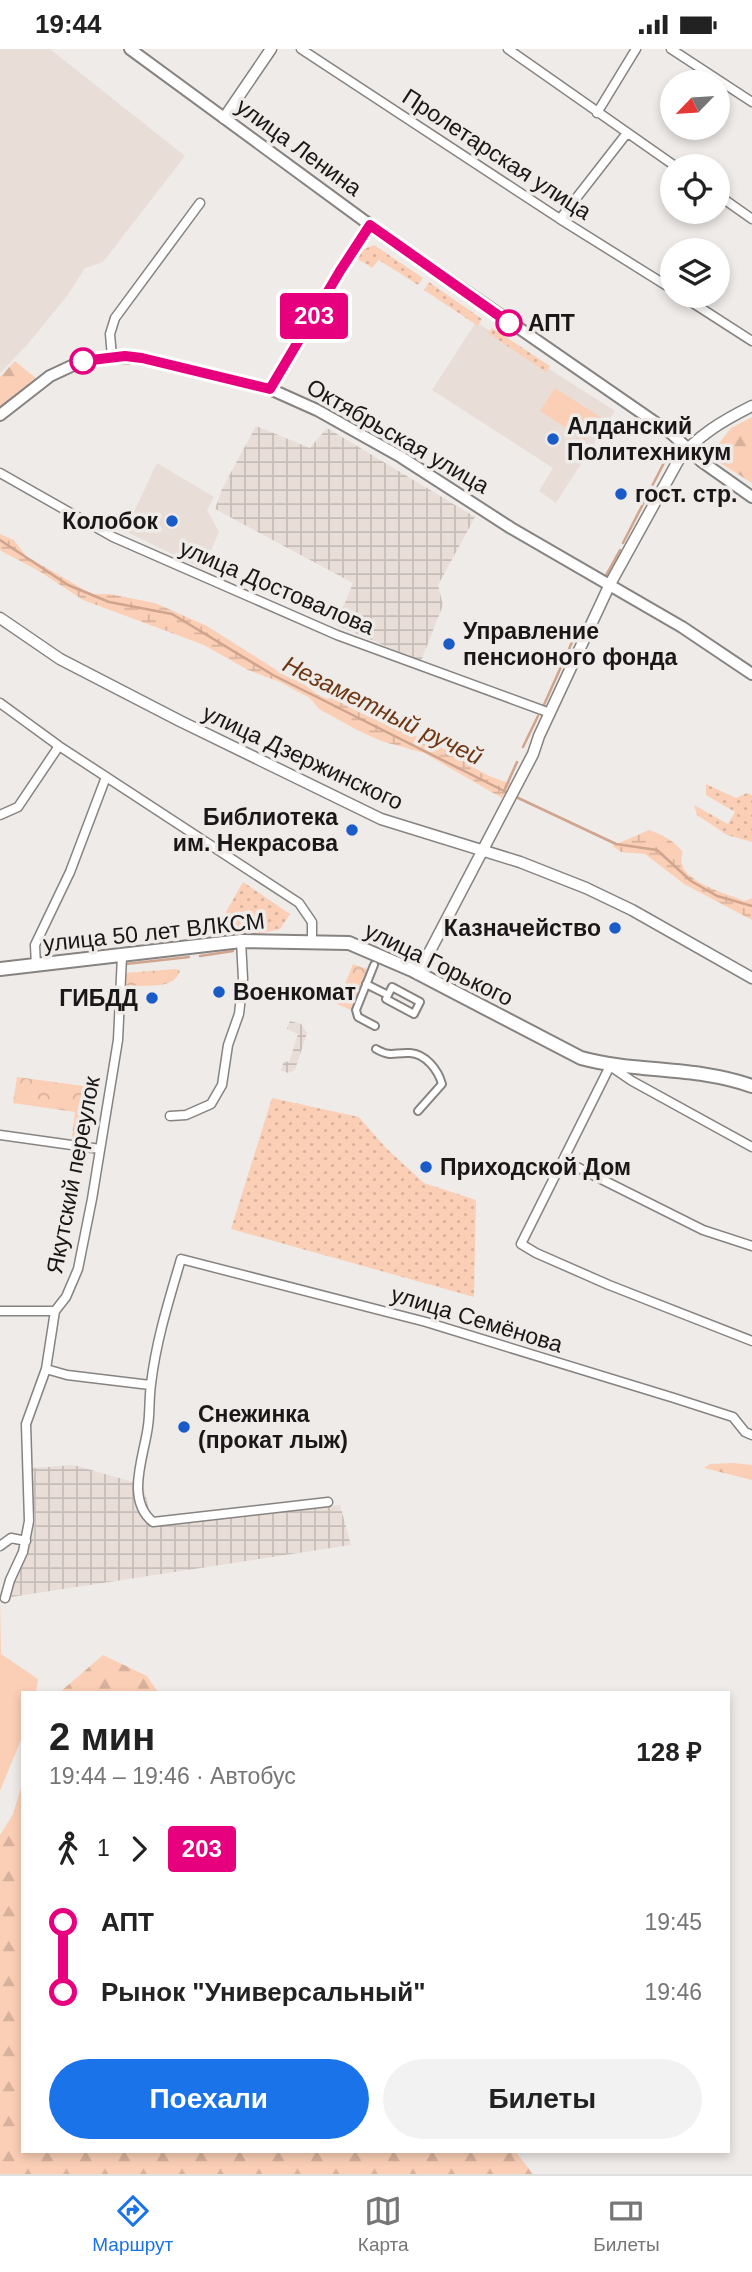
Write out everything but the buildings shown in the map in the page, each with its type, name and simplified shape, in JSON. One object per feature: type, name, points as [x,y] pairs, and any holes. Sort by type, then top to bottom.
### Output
[{"type":"main road","name":"улица Ленина","points":[[130,49],[370,225],[672,434],[701,461],[752,497]]},
{"type":"main road","points":[[270,389],[370,225]]},
{"type":"main road","name":"Октябрьская улица","points":[[0,415],[50,376],[80,362],[112,357],[142,358],[270,389],[317,409],[401,457],[511,527],[682,627],[752,674]]},
{"type":"main road","name":"улица 50 лет ВЛКСМ","points":[[0,969],[241,941],[312,941]]},
{"type":"main road","name":"улица Горького","points":[[312,941],[349,943],[418,974],[581,1058],[610,1066]]},
{"type":"main road","points":[[610,1066],[697,1072],[752,1086]]},
{"type":"street","points":[[224,118],[271,49]]},
{"type":"street","name":"Пролетарская улица","points":[[301,49],[660,282]]},
{"type":"street","points":[[509,49],[660,156]]},
{"type":"street","points":[[597,113],[636,49]]},
{"type":"street","points":[[671,49],[752,102]]},
{"type":"street","points":[[560,219],[627,133]]},
{"type":"street","points":[[112,357],[110,334],[115,318],[200,203]]},
{"type":"street","points":[[730,203],[752,219]]},
{"type":"street","points":[[701,308],[752,341]]},
{"type":"street","points":[[418,974],[508,804],[610,584],[665,482],[687,448],[708,431],[752,406]]},
{"type":"street","name":"улица Достовалова","points":[[0,473],[113,537],[287,614],[550,713]]},
{"type":"street","name":"улица Дзержинского","points":[[0,618],[60,659],[335,797],[381,819],[482,850],[586,888],[632,910],[752,978]]},
{"type":"street","points":[[0,703],[59,746],[299,903],[312,922],[312,941]]},
{"type":"street","points":[[0,815],[18,807],[59,746]]},
{"type":"street","points":[[36,965],[35,945],[70,872],[106,777]]},
{"type":"street","points":[[170,1116],[186,1115],[211,1104],[222,1085],[228,1045],[239,1014],[243,979],[241,941]]},
{"type":"street","name":"Якутский переулок","points":[[5,1598],[26,1541],[29,1521],[25,1432],[46,1369],[55,1311],[66,1297],[78,1269],[100,1149],[118,1040],[122,956]]},
{"type":"street","points":[[374,965],[356,1010],[358,1017],[376,1026]]},
{"type":"street","points":[[366,983],[388,995]]},
{"type":"street","points":[[392,987],[420,1002],[414,1014],[386,999],[388,995],[392,987]]},
{"type":"street","points":[[376,1049],[386,1055],[408,1053],[421,1056],[439,1073],[442,1084],[418,1111]]},
{"type":"street","points":[[610,1066],[521,1244],[609,1285],[752,1341]]},
{"type":"street","name":"улица Горького","points":[[610,1066],[632,1081],[752,1147]]},
{"type":"street","points":[[0,1135],[100,1149]]},
{"type":"street","points":[[563,1160],[703,1230],[752,1246]]},
{"type":"street","name":"улица Семёнова","points":[[150,1385],[160,1329],[181,1259],[426,1322],[674,1398],[733,1417],[745,1432],[752,1434]]},
{"type":"street","points":[[0,1311],[55,1311]]},
{"type":"street","points":[[46,1369],[67,1375],[150,1385],[149,1424],[137,1486],[143,1513],[153,1522],[328,1503]]},
{"type":"street","points":[[0,1546],[11,1538],[26,1541]]},
{"type":"shaded area","points":[[0,49],[50,49],[185,156],[103,262],[85,268],[67,296],[0,373]]},
{"type":"shaded area","name":"Алданский Политехникум","points":[[476,322],[615,411],[556,503],[539,491],[553,468],[432,390]]},
{"type":"shaded area","points":[[256,426],[310,448],[327,428],[475,517],[438,585],[443,605],[421,661],[336,625],[353,583],[215,509],[222,489]]},
{"type":"shaded area","name":"Колобок","points":[[157,463],[214,497],[207,510],[219,532],[203,569],[125,531]]},
{"type":"shaded area","points":[[290,1021],[301,1024],[307,1033],[295,1070],[288,1073],[281,1070],[284,1061],[289,1062],[298,1034],[287,1029]]},
{"type":"shaded area","points":[[74,1465],[143,1485],[153,1525],[340,1505],[351,1545],[11,1597],[12,1584],[29,1548],[35,1521],[31,1468]]},
{"type":"green space","points":[[374,245],[423,278],[418,285],[379,260],[372,268],[355,257],[362,250]]},
{"type":"green space","points":[[429,282],[482,319],[478,326],[424,290]]},
{"type":"green space","points":[[492,328],[550,366],[546,372],[488,333]]},
{"type":"green space","points":[[15,361],[37,379],[0,409],[0,377]]},
{"type":"green space","points":[[555,388],[600,417],[585,440],[540,411]]},
{"type":"green space","points":[[752,417],[752,483],[709,456],[731,428]]},
{"type":"green space","points":[[0,534],[14,540],[26,556],[83,589],[94,594],[110,594],[155,603],[207,626],[286,676],[303,683],[318,695],[328,699],[332,697],[442,748],[490,776],[511,783],[502,798],[424,753],[381,741],[357,730],[319,709],[310,698],[280,682],[248,670],[204,645],[83,600],[39,571],[0,550]]},
{"type":"green space","points":[[706,784],[736,798],[747,793],[752,795],[752,842],[727,835],[697,815],[694,805],[728,824],[735,812],[706,795]]},
{"type":"green space","points":[[649,830],[667,838],[683,852],[682,863],[691,877],[745,901],[752,898],[752,920],[684,884],[645,854],[621,852],[612,846]]},
{"type":"green space","points":[[243,882],[290,914],[280,929],[234,940],[226,912]]},
{"type":"green space","points":[[353,964],[375,972],[358,1013],[337,1004]]},
{"type":"green space","points":[[176,969],[180,971],[168,983],[138,986],[129,1002],[121,1002],[125,973]]},
{"type":"green space","points":[[17,1077],[91,1087],[84,1139],[72,1137],[75,1112],[13,1103]]},
{"type":"green space","points":[[272,1098],[359,1117],[386,1148],[424,1183],[476,1200],[474,1297],[231,1229]]},
{"type":"green space","points":[[710,1464],[752,1465],[752,1480],[704,1468]]},
{"type":"green space","points":[[0,1598],[1,1654],[38,1679],[36,1691],[21,1691],[21,1740],[0,1791]]},
{"type":"green space","points":[[103,1655],[147,1676],[157,1691],[61,1691]]},
{"type":"green space","points":[[21,1788],[21,2153],[517,2153],[533,2174],[0,2174],[0,1835],[13,1814]]},
{"type":"waterway","points":[[647,496],[670,451]]},
{"type":"waterway","points":[[623,543],[644,502]]},
{"type":"waterway","name":"Незаметный ручей","points":[[0,540],[68,585],[109,602],[172,614],[273,675],[508,793]]},
{"type":"waterway","points":[[604,579],[620,550]]},
{"type":"waterway","points":[[543,707],[577,631]]},
{"type":"waterway","points":[[523,747],[538,716]]},
{"type":"waterway","points":[[504,791],[517,762]]},
{"type":"waterway","name":"Незаметный ручей","points":[[514,796],[616,844],[657,850],[691,881],[717,896],[752,906]]},
{"type":"waterway","points":[[200,956],[233,951]]},
{"type":"waterway","points":[[126,964],[189,957]]},
{"type":"bus line","name":"203","points":[[83,361],[125,356],[142,358],[270,389],[370,225],[509,323]]},
{"type":"place","name":"АПТ","points":[[509,323]]},
{"type":"place","name":"Алданский Политехникум","points":[[553,439]]},
{"type":"place","name":"гост. стр.","points":[[621,494]]},
{"type":"place","name":"Колобок","points":[[172,521]]},
{"type":"place","name":"Управление пенсионого фонда","points":[[449,644]]},
{"type":"place","name":"Библиотека им. Некрасова","points":[[352,830]]},
{"type":"place","name":"Казначейство","points":[[615,928]]},
{"type":"place","name":"Военкомат","points":[[219,992]]},
{"type":"place","name":"ГИБДД","points":[[152,998]]},
{"type":"place","name":"Приходской Дом","points":[[426,1167]]},
{"type":"place","name":"Снежинка (прокат лыж)","points":[[184,1427]]}]
